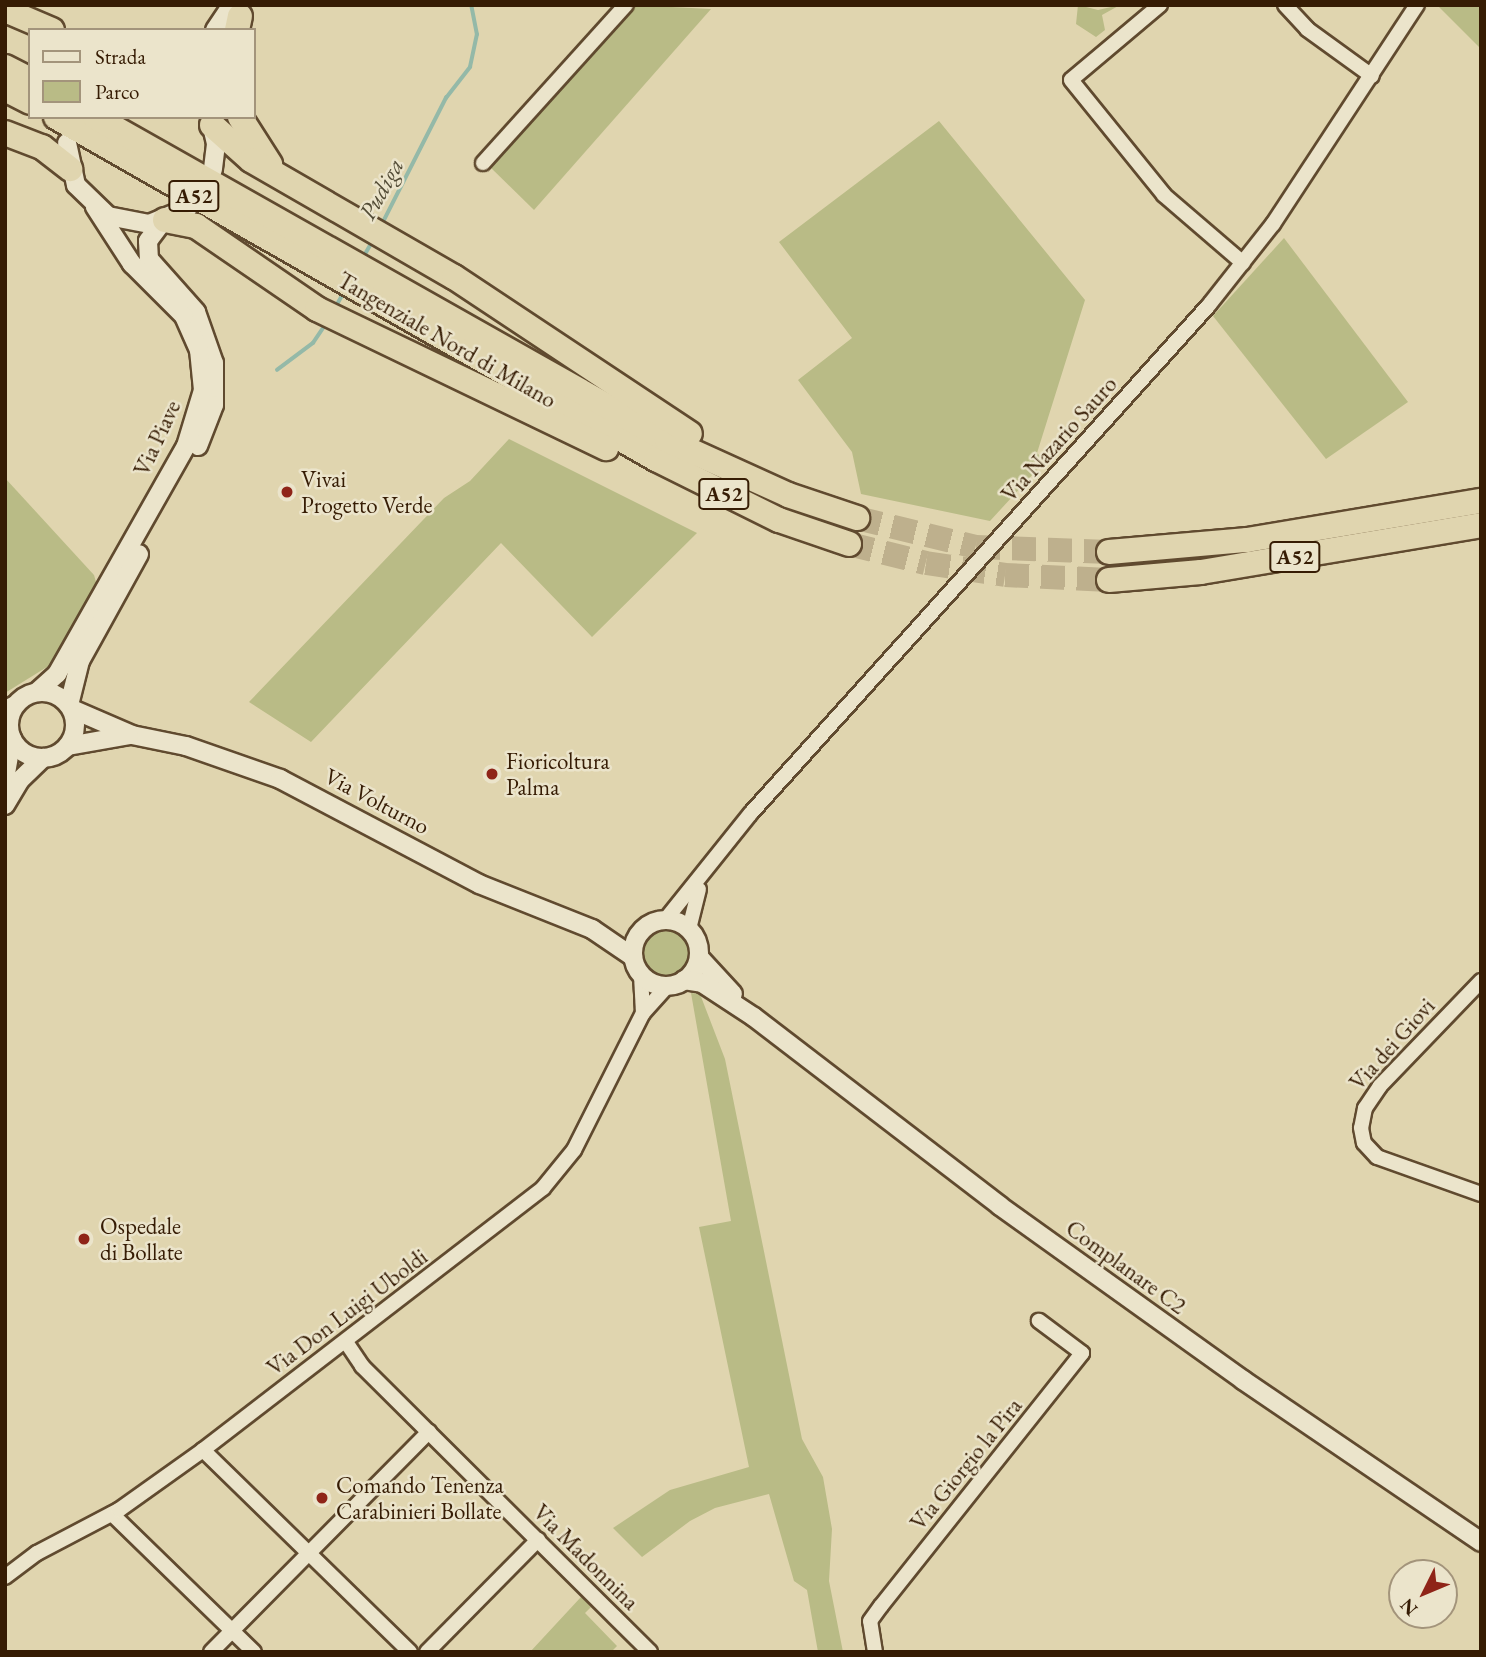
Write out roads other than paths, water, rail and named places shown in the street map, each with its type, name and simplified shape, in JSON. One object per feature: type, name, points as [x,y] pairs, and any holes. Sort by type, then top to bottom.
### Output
[{"type":"highway","points":[[5,10],[47,28]]},
{"type":"highway","points":[[5,67],[28,79]]},
{"type":"highway","points":[[5,89],[28,102]]},
{"type":"highway","name":"Tangenziale Nord di Milano","points":[[60,119],[667,440],[788,495],[857,518],[669,422],[499,305],[285,180]]},
{"type":"highway","name":"Tangenziale Nord di Milano","points":[[98,119],[337,267]]},
{"type":"highway","points":[[241,119],[259,152],[285,180]]},
{"type":"highway","points":[[210,121],[241,153],[285,180]]},
{"type":"highway","points":[[5,133],[42,148],[70,169]]},
{"type":"highway","name":"Tangenziale Nord di Milano","points":[[164,221],[197,226],[317,309],[739,511],[788,530],[849,544],[779,520],[708,487],[360,279]]},
{"type":"highway","name":"A52","points":[[1109,552],[1247,540],[1481,501]]},
{"type":"highway","name":"A52","points":[[1109,580],[1201,572],[1481,525]]},
{"type":"street","points":[[483,163],[626,5]]},
{"type":"street","points":[[1160,5],[1070,80],[1164,195],[1243,263]]},
{"type":"street","points":[[1285,5],[1307,29],[1372,76]]},
{"type":"street","name":"Via Nazario Sauro","points":[[666,919],[703,878],[751,813],[1243,263],[1372,76],[1417,5]]},
{"type":"street","points":[[218,28],[237,17]]},
{"type":"street","points":[[210,121],[216,144],[213,170]]},
{"type":"street","points":[[67,143],[70,169]]},
{"type":"street","name":"Via Piave","points":[[37,692],[57,674],[180,457],[194,429],[203,390],[199,350],[184,316],[132,264],[95,207],[80,191],[70,169]]},
{"type":"street","points":[[95,207],[129,223],[164,221],[188,208]]},
{"type":"street","name":"Via Piave","points":[[71,707],[80,661],[200,443],[214,405],[214,363],[203,324],[147,253],[150,235],[164,221]]},
{"type":"street","points":[[5,779],[12,704],[37,692],[52,693],[71,707],[75,729],[68,746],[43,758],[20,780],[5,805]]},
{"type":"street","name":"Via Volturno","points":[[71,707],[132,735],[186,746],[270,775],[479,884],[592,929],[633,957]]},
{"type":"street","points":[[9,734],[25,753],[43,758]]},
{"type":"street","name":"Via Volturno","points":[[68,746],[132,735]]},
{"type":"street","name":"Via Nazario Sauro","points":[[689,929],[703,878]]},
{"type":"street","points":[[666,919],[689,929],[699,957],[684,980],[667,986],[641,975],[633,957],[642,929],[666,919]]},
{"type":"street","name":"Via Volturno","points":[[592,929],[642,929]]},
{"type":"street","name":"Complanare C2","points":[[699,957],[754,1017]]},
{"type":"street","name":"Via Don Luigi Uboldi","points":[[641,975],[643,1013]]},
{"type":"street","name":"Complanare C2","points":[[684,980],[702,983],[754,1017],[1000,1206],[1242,1380],[1481,1542]]},
{"type":"street","name":"Via dei Giovi","points":[[1481,981],[1380,1086],[1365,1108],[1361,1128],[1366,1146],[1377,1157],[1481,1194]]},
{"type":"street","name":"Via Don Luigi Uboldi","points":[[5,1577],[37,1553],[112,1514],[203,1450],[542,1188],[574,1150],[598,1110],[643,1013],[667,986]]},
{"type":"street","name":"Via Giorgio la Pira","points":[[875,1652],[870,1621],[1082,1353],[1039,1321]]},
{"type":"street","name":"Via Madonnina","points":[[346,1342],[362,1366],[650,1652]]},
{"type":"street","points":[[211,1652],[429,1432]]},
{"type":"street","points":[[203,1450],[411,1652]]},
{"type":"street","points":[[112,1514],[254,1652]]},
{"type":"street","points":[[428,1652],[538,1540]]},
{"type":"waterway","name":"Pudiga","points":[[381,226],[446,98],[470,67],[477,35],[471,5]]},
{"type":"waterway","name":"Pudiga","points":[[364,256],[372,242]]},
{"type":"waterway","name":"Pudiga","points":[[335,308],[345,291]]},
{"type":"waterway","name":"Pudiga","points":[[277,370],[313,343],[326,324]]},
{"type":"tunnel","points":[[857,518],[976,547],[1109,552]]},
{"type":"tunnel","points":[[849,544],[926,563],[1005,575],[1109,580]]},
{"type":"place","name":"Vivai Progetto Verde","points":[[287,492]]},
{"type":"place","name":"Fioricoltura Palma","points":[[492,774]]},
{"type":"place","name":"Ospedale di Bollate","points":[[84,1239]]},
{"type":"place","name":"Comando Tenenza Carabinieri Bollate","points":[[322,1498]]}]
